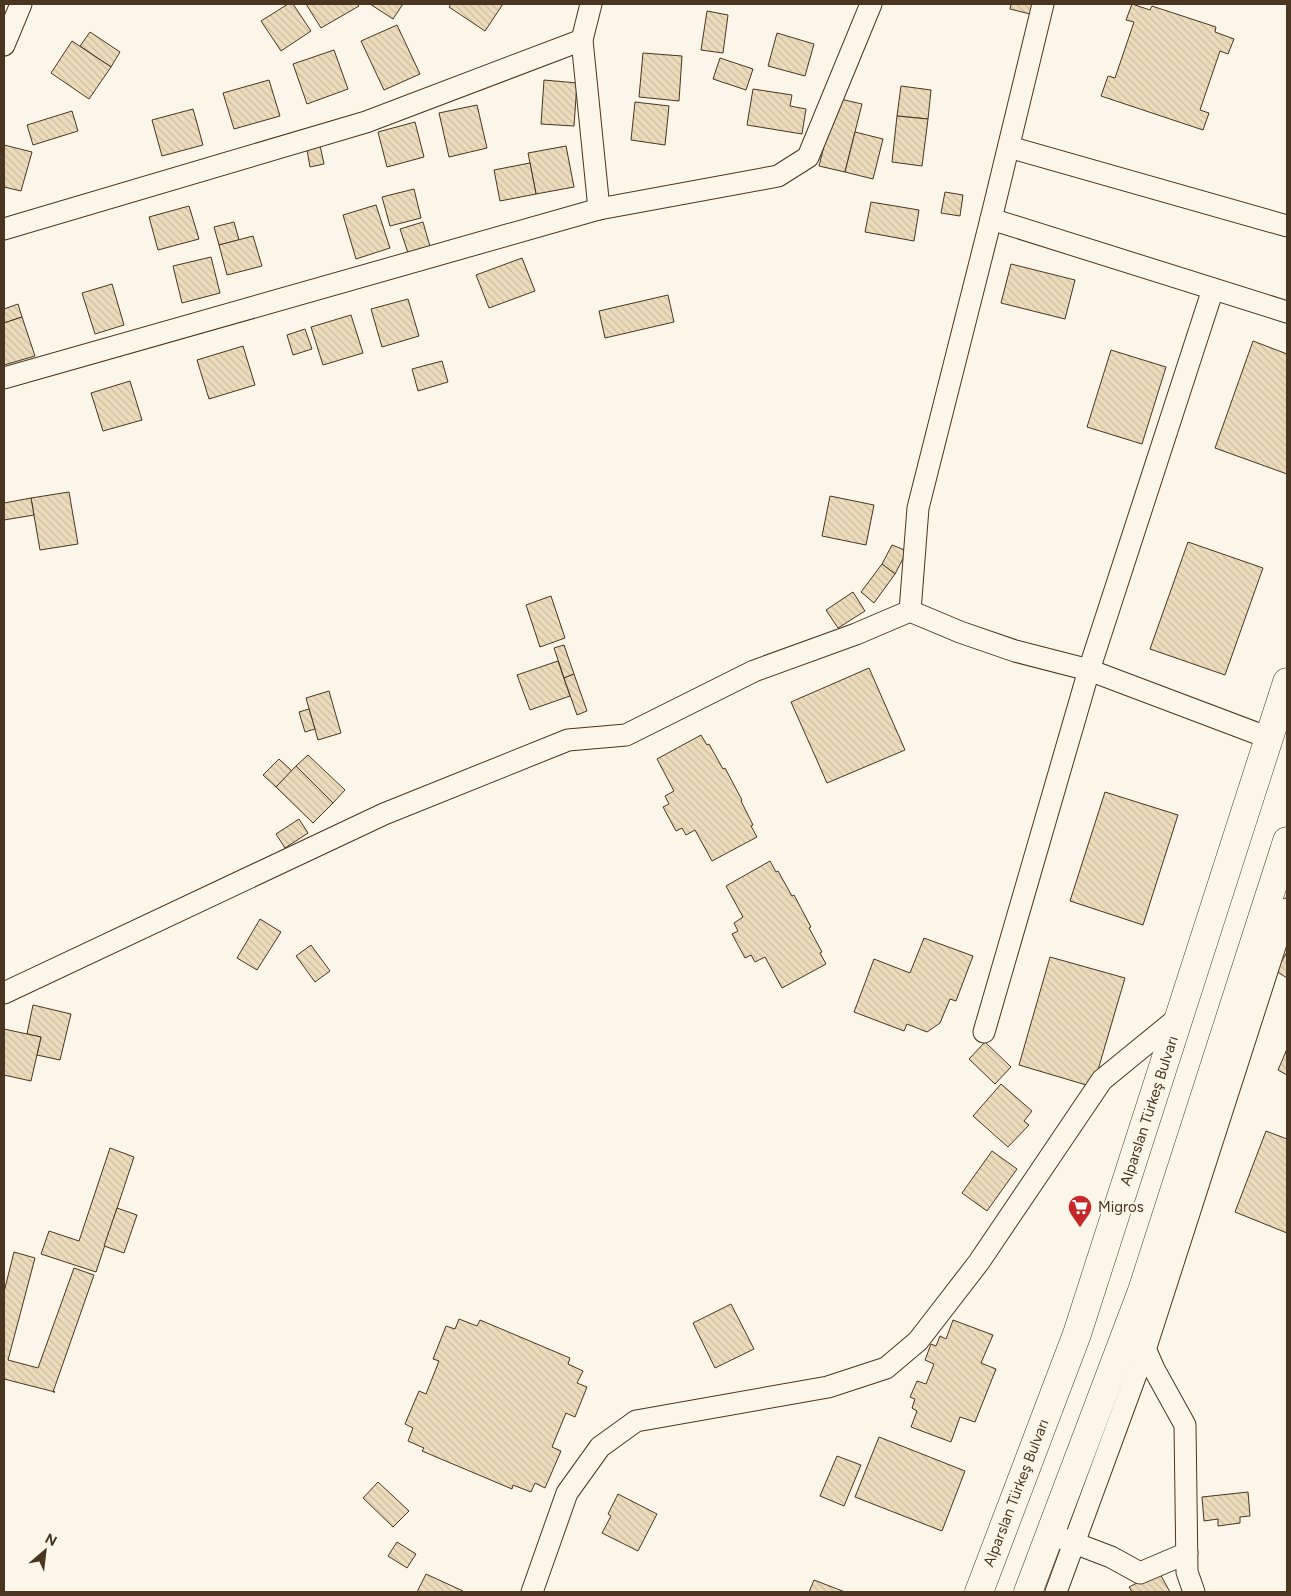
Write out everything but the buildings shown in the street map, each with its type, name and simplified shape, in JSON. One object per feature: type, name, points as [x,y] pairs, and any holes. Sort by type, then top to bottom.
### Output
[{"type":"main road","name":"Alparslan Türkeş Bulvarı","points":[[979,1592],[1077,1334],[1287,682]]},
{"type":"main road","points":[[1028,1592],[1063,1538],[1132,1318],[1287,841]]},
{"type":"street","points":[[4,45],[21,4]]},
{"type":"street","points":[[591,4],[582,40],[599,209]]},
{"type":"street","points":[[4,378],[599,209],[778,176],[808,157],[870,4]]},
{"type":"street","points":[[910,611],[918,508],[1043,4]]},
{"type":"street","points":[[4,229],[366,122],[582,40]]},
{"type":"street","points":[[1009,147],[1287,226]]},
{"type":"street","points":[[991,219],[1287,312]]},
{"type":"street","points":[[984,1032],[1089,670],[1213,289]]},
{"type":"street","points":[[4,993],[384,814],[568,740],[626,735],[754,671],[910,611],[960,632],[1016,651],[1089,670],[1269,738]]},
{"type":"street","points":[[1056,1592],[1063,1538],[1145,1350],[1287,909]]},
{"type":"street","points":[[532,1592],[567,1493],[600,1447],[636,1420],[828,1387],[886,1368],[918,1341],[979,1262],[1102,1080],[1180,1017]]},
{"type":"street","points":[[1132,1318],[1154,1369],[1185,1425],[1187,1572],[1194,1592]]},
{"type":"street","points":[[1063,1538],[1111,1557],[1140,1573],[1187,1553]]},
{"type":"place","name":"Migros","points":[[1080,1228]]}]
